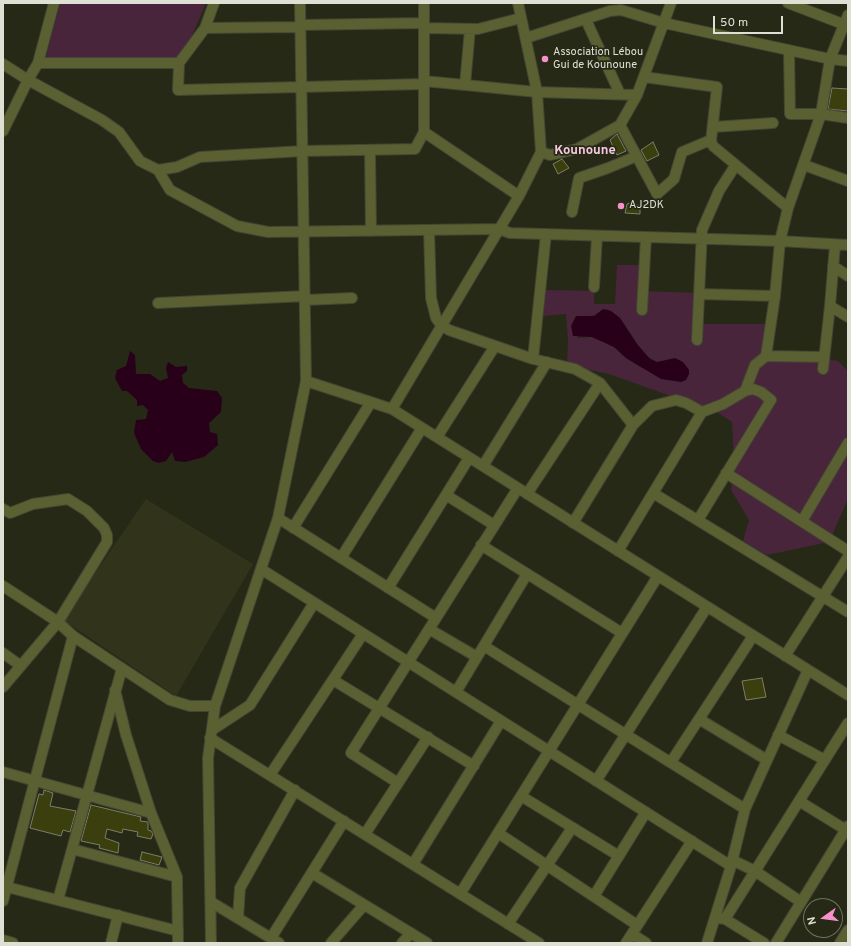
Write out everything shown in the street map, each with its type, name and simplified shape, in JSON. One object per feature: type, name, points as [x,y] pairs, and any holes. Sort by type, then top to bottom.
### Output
[{"type":"street","points":[[3,131],[38,63],[54,3]]},
{"type":"street","points":[[214,3],[205,28],[179,62],[178,90],[424,82],[537,92],[637,95]]},
{"type":"street","points":[[211,943],[208,758],[215,706],[278,518],[306,381],[303,151],[299,26],[300,3]]},
{"type":"street","points":[[158,170],[177,167],[200,156],[303,151],[415,149],[424,132],[424,3]]},
{"type":"street","points":[[392,409],[519,196],[541,152],[537,92],[518,3]]},
{"type":"street","points":[[541,152],[550,155],[576,149],[620,124],[637,95],[671,3]]},
{"type":"street","points":[[788,3],[845,25]]},
{"type":"street","points":[[526,38],[586,20],[610,11],[621,10],[664,23],[830,59],[848,61]]},
{"type":"street","points":[[766,356],[775,296],[780,241],[788,208],[821,114],[830,59],[848,15]]},
{"type":"street","points":[[205,28],[424,25],[470,29],[486,28],[521,18]]},
{"type":"street","points":[[586,20],[620,94]]},
{"type":"street","points":[[464,85],[470,29]]},
{"type":"street","points":[[789,50],[790,114],[821,114],[848,118]]},
{"type":"street","points":[[38,63],[179,62]]},
{"type":"street","points":[[3,64],[28,80],[102,120],[119,132],[140,161],[158,170],[170,190],[237,226],[268,232],[499,229],[510,233],[780,241],[848,245]]},
{"type":"street","points":[[644,77],[717,87],[711,141],[715,149],[788,208]]},
{"type":"street","points":[[713,127],[773,123]]},
{"type":"street","points":[[620,124],[658,194],[674,179],[682,152],[711,141]]},
{"type":"street","points":[[424,132],[519,196]]},
{"type":"street","points":[[370,150],[371,231]]},
{"type":"street","points":[[572,212],[579,178],[637,156]]},
{"type":"street","points":[[804,165],[848,181]]},
{"type":"street","points":[[697,340],[704,224],[719,192],[735,166]]},
{"type":"street","points":[[429,230],[430,292],[432,309],[441,325],[449,330],[533,359],[575,369],[600,383],[633,425]]},
{"type":"street","points":[[533,359],[546,234]]},
{"type":"street","points":[[594,288],[597,236]]},
{"type":"street","points":[[642,310],[646,237]]},
{"type":"street","points":[[823,368],[835,244]]},
{"type":"street","points":[[833,266],[848,276]]},
{"type":"street","points":[[699,294],[775,296]]},
{"type":"street","points":[[158,303],[305,298],[352,298]]},
{"type":"street","points":[[830,306],[848,317]]},
{"type":"street","points":[[437,437],[495,346]]},
{"type":"street","points":[[745,391],[755,365],[766,356],[824,357]]},
{"type":"street","points":[[483,466],[547,362]]},
{"type":"street","points":[[306,381],[392,409],[848,695]]},
{"type":"street","points":[[528,494],[600,383]]},
{"type":"street","points":[[618,551],[702,412],[723,404],[745,391],[753,389],[771,400],[698,520]]},
{"type":"street","points":[[573,523],[633,425],[652,406],[668,400],[676,400],[686,403],[702,412]]},
{"type":"street","points":[[293,528],[371,402]]},
{"type":"street","points":[[341,558],[422,428]]},
{"type":"street","points":[[802,521],[848,444]]},
{"type":"street","points":[[388,588],[469,458]]},
{"type":"street","points":[[726,473],[848,551]]},
{"type":"street","points":[[398,783],[351,753],[518,488]]},
{"type":"street","points":[[654,493],[848,612]]},
{"type":"street","points":[[446,495],[494,525]]},
{"type":"street","points":[[3,509],[10,513],[33,504],[68,499],[87,511],[104,528],[107,535],[107,542],[58,622],[3,687]]},
{"type":"street","points":[[278,518],[436,618]]},
{"type":"street","points":[[482,545],[622,633]]},
{"type":"street","points":[[786,656],[848,557]]},
{"type":"street","points":[[261,569],[692,841],[731,863],[755,871],[801,902]]},
{"type":"street","points":[[456,692],[527,574]]},
{"type":"street","points":[[460,894],[658,576]]},
{"type":"street","points":[[3,586],[58,622],[73,636],[170,700],[190,706],[215,706]]},
{"type":"street","points":[[211,734],[250,705],[314,603]]},
{"type":"street","points":[[596,781],[707,607]]},
{"type":"street","points":[[429,629],[477,657]]},
{"type":"street","points":[[270,775],[363,634]]},
{"type":"street","points":[[3,901],[5,886],[35,781],[73,636]]},
{"type":"street","points":[[671,762],[753,636]]},
{"type":"street","points":[[484,646],[745,809]]},
{"type":"street","points":[[3,653],[21,666]]},
{"type":"street","points":[[58,900],[122,668]]},
{"type":"street","points":[[707,943],[731,863],[745,809],[808,670]]},
{"type":"street","points":[[333,680],[474,766]]},
{"type":"street","points":[[115,690],[126,735],[151,813],[177,877],[178,943]]},
{"type":"street","points":[[699,719],[767,760]]},
{"type":"street","points":[[413,864],[501,721]]},
{"type":"street","points":[[725,919],[848,723]]},
{"type":"street","points":[[211,734],[270,775],[539,943]]},
{"type":"street","points":[[778,735],[825,760]]},
{"type":"street","points":[[365,834],[428,737]]},
{"type":"street","points":[[3,772],[151,813]]},
{"type":"street","points":[[238,918],[240,888],[295,790]]},
{"type":"street","points":[[520,796],[619,856]]},
{"type":"street","points":[[776,943],[847,828],[799,801]]},
{"type":"street","points":[[594,896],[646,812]]},
{"type":"street","points":[[210,902],[275,941],[312,872],[344,821]]},
{"type":"street","points":[[508,924],[572,828]]},
{"type":"street","points":[[498,833],[637,925]]},
{"type":"street","points":[[626,943],[692,841]]},
{"type":"street","points":[[72,849],[177,877]]},
{"type":"street","points":[[312,872],[427,943]]},
{"type":"street","points":[[5,886],[178,931]]},
{"type":"street","points":[[331,943],[364,905]]},
{"type":"street","points":[[111,943],[118,915]]},
{"type":"street","points":[[714,918],[725,919],[764,943]]},
{"type":"street","points":[[840,943],[848,930]]},
{"type":"street","points":[[402,943],[410,933]]},
{"type":"street","points":[[632,934],[646,943]]},
{"type":"street","points":[[3,940],[13,943]]},
{"type":"shaded area","points":[[60,3],[206,3],[183,57],[46,57]]},
{"type":"shaded area","points":[[617,265],[640,265],[639,291],[703,293],[701,324],[766,324],[760,359],[806,354],[838,361],[848,371],[848,499],[829,542],[767,555],[743,541],[749,520],[731,490],[734,463],[732,422],[718,413],[609,374],[567,365],[568,340],[566,314],[543,316],[546,290],[594,291],[594,304],[615,304]],"holes":[[[607,309],[620,318],[644,354],[657,362],[666,361],[642,368],[626,358],[614,347],[592,337],[577,338],[590,316],[597,315]]]},
{"type":"shaded area","points":[[603,309],[611,311],[620,318],[637,344],[650,359],[657,362],[675,358],[683,362],[689,370],[686,380],[681,382],[661,379],[626,358],[614,347],[592,337],[573,336],[571,326],[576,316],[594,316]]},
{"type":"shaded area","points":[[130,351],[135,355],[136,374],[150,374],[160,381],[168,378],[166,368],[168,362],[176,367],[187,366],[187,371],[182,375],[183,383],[189,388],[217,391],[222,398],[221,412],[209,423],[210,432],[217,434],[218,445],[204,457],[185,462],[175,461],[172,452],[166,461],[158,463],[153,461],[141,449],[134,433],[136,420],[146,419],[148,410],[143,405],[137,406],[137,400],[127,391],[122,391],[115,378],[117,370],[126,366]]},
{"type":"shaded area","points":[[146,499],[253,564],[176,696],[63,620]]},
{"type":"building","points":[[832,88],[848,89],[848,111],[828,109]]},
{"type":"building","points":[[617,134],[626,151],[617,155],[610,140]]},
{"type":"building","points":[[653,142],[659,155],[647,161],[641,150]]},
{"type":"building","points":[[562,159],[569,168],[558,174],[553,164]]},
{"type":"building","points":[[634,202],[634,205],[640,205],[640,214],[625,213],[627,204]]},
{"type":"building","points":[[762,678],[766,697],[746,700],[742,681]]},
{"type":"building","points":[[44,790],[53,793],[50,806],[76,811],[70,832],[63,830],[61,836],[30,828],[39,794],[43,795]]},
{"type":"building","points":[[91,805],[141,817],[140,821],[148,822],[148,830],[153,834],[151,839],[137,836],[138,832],[123,829],[122,833],[107,829],[105,838],[119,843],[118,853],[99,848],[100,845],[81,841]]},
{"type":"building","points":[[142,852],[162,857],[159,865],[140,860]]},
{"type":"place","name":"Association Lébou Gui de Kounoune","points":[[545,59]]},
{"type":"place","name":"AJ2DK","points":[[621,206]]},
{"type":"district","name":"Kounoune","points":[[585,151]]}]
